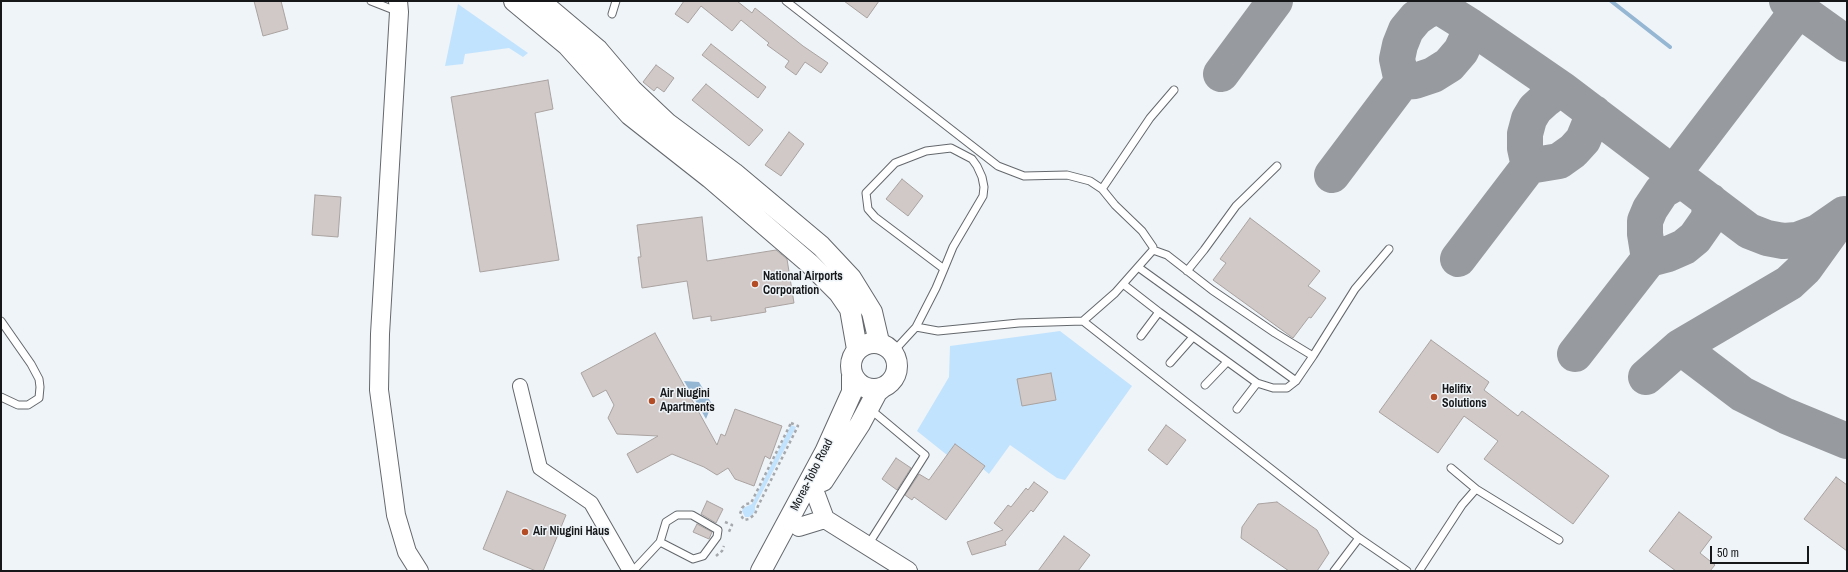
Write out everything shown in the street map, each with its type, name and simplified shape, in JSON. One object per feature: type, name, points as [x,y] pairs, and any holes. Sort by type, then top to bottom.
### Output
[{"type":"main road","points":[[514,1],[567,45],[630,115],[755,216],[824,278],[850,309],[857,349]]},
{"type":"main road","points":[[540,1],[598,50],[632,90],[668,123],[734,173],[821,246],[851,278],[872,312],[886,347],[897,364],[895,377],[889,384],[882,388],[865,388],[852,376],[850,367],[852,357],[857,349],[867,343],[886,347]]},
{"type":"main road","name":"Morea-Tobo Road","points":[[761,571],[825,452],[852,392],[852,376]]},
{"type":"main road","name":"Morea-Tobo Road","points":[[776,571],[831,468],[860,424],[877,392],[882,388]]},
{"type":"street","points":[[399,5],[381,326],[379,390],[396,514],[407,552],[419,571]]},
{"type":"street","points":[[520,386],[540,468],[591,503],[630,571]]},
{"type":"street","points":[[816,495],[825,519],[908,571]]},
{"type":"street","points":[[799,527],[825,519]]},
{"type":"lane","points":[[371,1],[399,5]]},
{"type":"lane","points":[[612,14],[616,1]]},
{"type":"lane","points":[[786,1],[998,166],[1024,176],[1068,175],[1090,181],[1102,189],[1115,205],[1142,230],[1151,243],[1153,250]]},
{"type":"lane","points":[[1102,189],[1150,118],[1174,90]]},
{"type":"lane","points":[[886,347],[916,327],[944,269],[953,247],[983,196],[984,187],[982,177],[972,159],[951,148],[926,151],[894,163],[866,193],[868,209],[875,217],[944,269]]},
{"type":"lane","points":[[1187,271],[1236,206],[1277,166]]},
{"type":"lane","points":[[1123,284],[1257,383],[1274,388],[1287,388],[1296,381],[1313,356],[1355,288],[1389,249]]},
{"type":"lane","points":[[1153,250],[1167,255],[1187,271],[1275,333],[1313,356]]},
{"type":"lane","points":[[1083,321],[1123,284],[1153,250]]},
{"type":"lane","points":[[1138,267],[1296,381]]},
{"type":"lane","points":[[1141,336],[1159,312]]},
{"type":"lane","points":[[1,321],[31,364],[39,379],[40,387],[38,398],[28,405],[18,405],[1,397]]},
{"type":"lane","points":[[916,327],[938,331],[1019,323],[1083,321],[1359,538],[1407,571]]},
{"type":"lane","points":[[1170,363],[1193,337]]},
{"type":"lane","points":[[1205,385],[1227,362]]},
{"type":"lane","points":[[1237,409],[1257,383]]},
{"type":"lane","points":[[868,408],[925,455],[868,545]]},
{"type":"lane","points":[[1451,468],[1476,489],[1559,540]]},
{"type":"lane","points":[[1419,571],[1462,505],[1476,489]]},
{"type":"lane","points":[[634,571],[660,542],[666,522],[676,515],[692,515],[718,530],[717,537],[703,556],[693,559],[660,542]]},
{"type":"lane","points":[[1334,571],[1359,538]]},
{"type":"path","points":[[791,422],[798,426],[755,514],[753,517],[744,520],[740,514],[742,508],[746,504],[750,503],[791,422]]},
{"type":"shaded area","points":[[458,4],[528,53],[523,57],[509,48],[465,54],[463,64],[445,66]]},
{"type":"shaded area","points":[[1060,331],[1132,386],[1065,480],[1057,478],[1010,445],[989,474],[955,445],[947,455],[917,431],[949,377],[950,346]]},
{"type":"shaded area","points":[[684,381],[699,382],[712,404],[706,419]]},
{"type":"shaded area","points":[[791,425],[796,427],[755,506],[755,511],[749,517],[745,517],[742,511],[743,508],[752,504]]},
{"type":"building","points":[[254,1],[281,1],[288,29],[263,36]]},
{"type":"building","points":[[684,1],[737,1],[752,13],[755,8],[803,46],[828,63],[821,73],[805,62],[796,75],[785,67],[789,61],[767,45],[769,43],[741,20],[732,31],[701,6],[688,23],[675,14]]},
{"type":"building","points":[[844,1],[879,1],[867,18]]},
{"type":"building","points":[[711,44],[766,87],[758,98],[702,55]]},
{"type":"building","points":[[656,65],[674,78],[664,92],[657,87],[654,91],[643,82]]},
{"type":"building","points":[[548,80],[553,109],[535,113],[559,260],[480,272],[451,97]]},
{"type":"building","points":[[706,84],[763,130],[749,146],[692,100]]},
{"type":"building","points":[[789,132],[804,144],[781,176],[765,165]]},
{"type":"building","points":[[902,179],[923,196],[908,216],[886,199]]},
{"type":"building","points":[[315,195],[341,197],[338,237],[312,235]]},
{"type":"building","points":[[702,217],[707,261],[776,250],[787,259],[794,303],[765,308],[766,312],[711,321],[711,316],[693,319],[687,281],[642,288],[638,257],[641,257],[637,225]]},
{"type":"building","points":[[1250,218],[1320,271],[1308,286],[1326,298],[1293,338],[1213,280],[1226,263],[1220,259]]},
{"type":"building","name":"Air Niugini Apartments","points":[[655,333],[717,445],[721,434],[725,436],[735,409],[782,426],[770,459],[765,456],[754,486],[735,479],[728,468],[717,475],[704,467],[672,454],[637,473],[627,454],[658,436],[617,434],[608,418],[614,405],[606,390],[593,397],[581,373]]},
{"type":"building","points":[[1431,340],[1489,382],[1484,390],[1518,416],[1522,411],[1609,476],[1573,524],[1484,459],[1498,441],[1464,416],[1438,453],[1379,412]]},
{"type":"building","points":[[1051,373],[1056,400],[1022,406],[1017,379]]},
{"type":"building","points":[[1166,425],[1186,440],[1167,465],[1148,450]]},
{"type":"building","points":[[955,444],[985,466],[946,520],[914,497],[912,500],[905,495],[919,474],[929,480]]},
{"type":"building","points":[[896,458],[911,468],[897,490],[882,479]]},
{"type":"building","points":[[1836,477],[1847,485],[1847,551],[1804,519]]},
{"type":"building","points":[[1034,482],[1048,492],[1033,512],[1031,510],[1005,542],[1006,545],[972,555],[967,542],[1003,530],[994,523],[1008,505],[1011,507],[1026,488],[1028,490]]},
{"type":"building","name":"Air Niugini Haus","points":[[507,491],[566,515],[543,571],[536,571],[483,549]]},
{"type":"building","points":[[707,501],[723,509],[716,523],[701,514]]},
{"type":"building","points":[[1277,502],[1317,530],[1329,553],[1317,571],[1289,571],[1241,538],[1242,527],[1258,504]]},
{"type":"building","points":[[1679,512],[1712,537],[1700,553],[1715,565],[1710,571],[1676,571],[1649,551]]},
{"type":"building","points":[[697,524],[712,532],[709,539],[693,532]]},
{"type":"building","points":[[1064,536],[1090,555],[1078,571],[1038,571]]},
{"type":"waterway","points":[[1611,1],[1670,47]]},
{"type":"taxiway","points":[[1221,74],[1275,1]]},
{"type":"taxiway","points":[[1430,1],[1470,26],[1563,90],[1749,231],[1767,238],[1783,241],[1797,240],[1818,232],[1844,214]]},
{"type":"taxiway","points":[[1787,1],[1847,44]]},
{"type":"taxiway","points":[[1673,174],[1789,22],[1792,15],[1792,5]]},
{"type":"taxiway","points":[[1402,82],[1397,59],[1400,45],[1406,30],[1416,18],[1437,6]]},
{"type":"taxiway","points":[[1332,175],[1402,82],[1415,81],[1433,75],[1449,65],[1461,51],[1467,38],[1470,26]]},
{"type":"taxiway","points":[[1529,166],[1525,148],[1525,134],[1529,119],[1535,109],[1546,99],[1554,93],[1563,90]]},
{"type":"taxiway","points":[[1458,259],[1529,166],[1559,161],[1573,151],[1583,140],[1594,113]]},
{"type":"taxiway","points":[[1575,354],[1649,259],[1645,234],[1645,221],[1650,209],[1662,191],[1681,180]]},
{"type":"taxiway","points":[[1649,259],[1668,254],[1684,247],[1695,238],[1709,218],[1710,201]]},
{"type":"taxiway","points":[[1646,377],[1680,347],[1789,283],[1805,268],[1838,222]]},
{"type":"taxiway","points":[[1680,347],[1742,394],[1786,416],[1847,441]]},
{"type":"place","name":"National Airports Corporation","points":[[755,284]]},
{"type":"place","name":"Helifix Solutions","points":[[1434,397]]},
{"type":"place","name":"Air Niugini Apartments","points":[[652,401]]},
{"type":"place","name":"Air Niugini Haus","points":[[525,532]]}]
